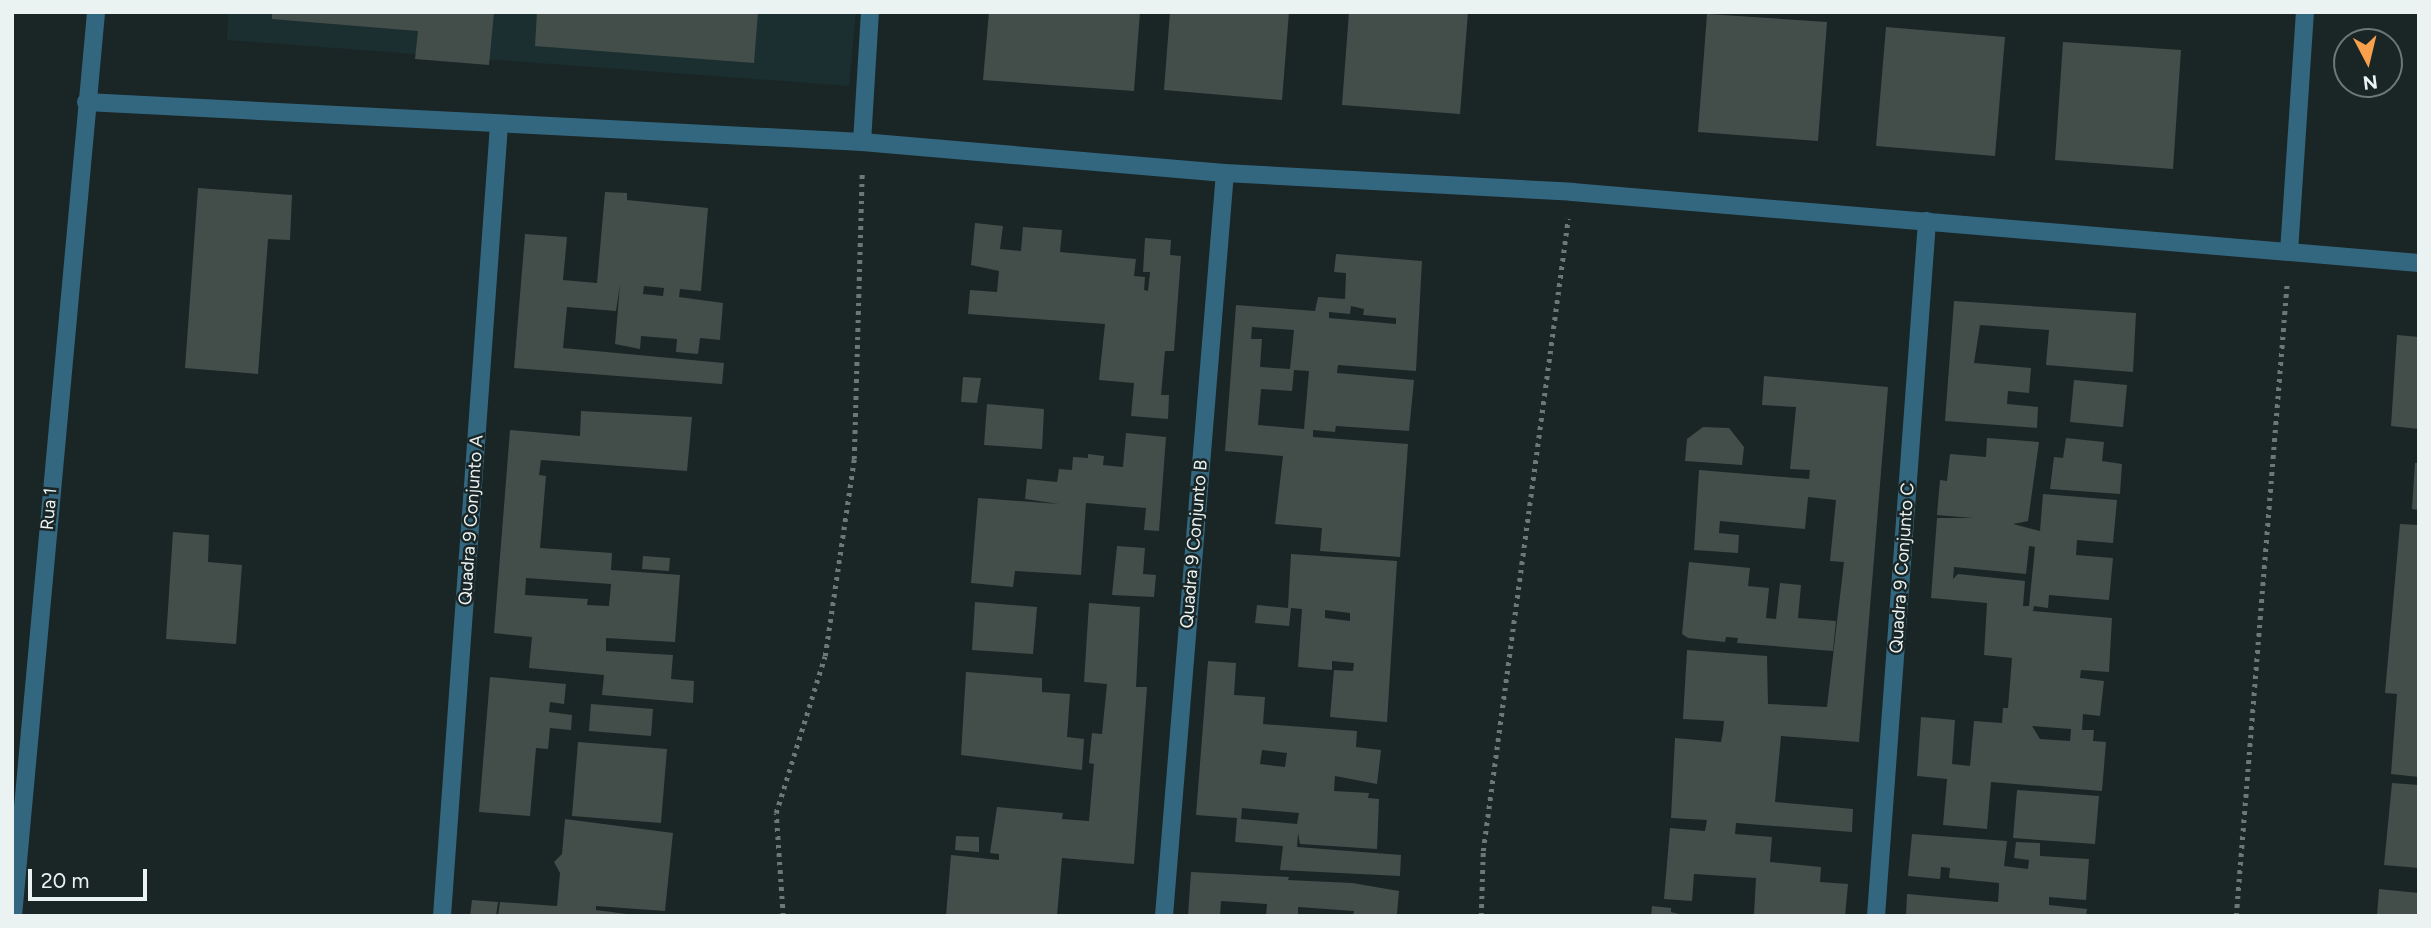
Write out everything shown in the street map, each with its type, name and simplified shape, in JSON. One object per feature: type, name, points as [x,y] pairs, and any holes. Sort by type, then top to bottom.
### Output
[{"type":"street","points":[[862,142],[870,12]]},
{"type":"street","points":[[2289,252],[2305,12]]},
{"type":"street","name":"Rua 1","points":[[13,916],[92,18]]},
{"type":"street","points":[[86,102],[862,142],[1225,173],[1572,192],[2419,263]]},
{"type":"street","name":"Quadra 9 Conjunto A","points":[[442,916],[499,124]]},
{"type":"street","name":"Quadra 9 Conjunto B","points":[[1164,916],[1225,173]]},
{"type":"street","name":"Quadra 9 Conjunto C","points":[[1876,916],[1927,221]]},
{"type":"path","points":[[783,916],[776,813],[825,656],[854,459],[862,142]]},
{"type":"path","points":[[1481,916],[1483,851],[1572,192]]},
{"type":"path","points":[[2236,916],[2289,252]]},
{"type":"shaded area","points":[[228,12],[856,12],[849,86],[227,40]]},
{"type":"building","points":[[272,12],[494,12],[489,65],[415,59],[418,31],[272,19]]},
{"type":"building","points":[[537,12],[758,12],[754,63],[535,46]]},
{"type":"building","points":[[989,12],[1140,12],[1134,91],[983,80]]},
{"type":"building","points":[[1170,12],[1289,12],[1282,100],[1164,90]]},
{"type":"building","points":[[1349,12],[1468,12],[1460,114],[1342,105]]},
{"type":"building","points":[[1707,14],[1827,22],[1818,141],[1698,132]]},
{"type":"building","points":[[1886,27],[2005,37],[1995,156],[1876,146]]},
{"type":"building","points":[[2063,42],[2181,50],[2173,169],[2055,160]]},
{"type":"building","points":[[198,188],[292,195],[290,240],[268,239],[258,374],[185,368]]},
{"type":"building","points":[[605,192],[627,193],[627,200],[708,208],[701,291],[680,289],[679,297],[723,303],[720,340],[700,338],[698,354],[676,352],[677,339],[641,336],[640,349],[615,344],[620,285],[616,311],[567,307],[563,348],[724,363],[722,384],[514,368],[525,234],[567,237],[563,280],[597,283]],"holes":[[[644,286],[664,288],[663,296],[643,294]]]},
{"type":"building","points":[[975,223],[1003,226],[1000,249],[1021,251],[1023,227],[1062,230],[1060,252],[1136,259],[1134,276],[1145,277],[1144,290],[1148,291],[1150,272],[1143,272],[1145,238],[1171,240],[1170,255],[1181,256],[1174,351],[1165,351],[1161,395],[1169,395],[1168,419],[1131,416],[1134,383],[1099,380],[1105,324],[968,314],[970,290],[997,292],[999,271],[971,265]]},
{"type":"building","points":[[1336,254],[1422,261],[1416,371],[1338,365],[1337,373],[1414,380],[1409,431],[1336,426],[1335,432],[1313,430],[1313,437],[1408,444],[1400,557],[1320,551],[1322,528],[1275,524],[1283,456],[1225,451],[1236,305],[1315,311],[1318,297],[1345,299],[1346,273],[1334,272]],"holes":[[[1351,306],[1364,309],[1363,315],[1396,318],[1396,324],[1329,318],[1329,312],[1350,314]],[[1252,327],[1294,330],[1290,369],[1260,367],[1262,339],[1251,339]],[[1294,370],[1309,371],[1304,429],[1258,425],[1261,389],[1292,391]]]},
{"type":"building","points":[[1954,301],[2136,313],[2133,372],[2046,365],[2049,330],[1980,325],[1974,363],[2031,368],[2029,393],[2008,391],[2007,404],[2038,407],[2037,428],[1945,421]]},
{"type":"building","points":[[2397,335],[2419,337],[2419,429],[2391,426]]},
{"type":"building","points":[[1764,376],[1888,387],[1859,742],[1781,736],[1775,802],[1853,809],[1852,832],[1736,823],[1735,834],[1772,837],[1770,862],[1821,867],[1820,882],[1848,884],[1845,916],[1754,914],[1756,878],[1694,874],[1692,901],[1664,899],[1670,828],[1705,831],[1707,820],[1671,818],[1675,738],[1721,742],[1724,721],[1683,719],[1687,650],[1767,656],[1768,704],[1827,707],[1844,562],[1830,561],[1836,500],[1808,497],[1805,529],[1720,521],[1719,533],[1739,535],[1738,553],[1694,550],[1699,470],[1809,479],[1810,470],[1790,469],[1796,407],[1762,405]]},
{"type":"building","points":[[963,377],[981,378],[977,403],[961,402]]},
{"type":"building","points":[[2074,380],[2127,385],[2123,427],[2070,422]]},
{"type":"building","points":[[987,404],[1044,409],[1042,449],[984,445]]},
{"type":"building","points":[[581,411],[692,417],[687,471],[541,460],[539,475],[546,476],[540,548],[612,553],[611,570],[680,575],[675,642],[606,638],[606,651],[673,655],[671,679],[694,681],[693,703],[602,695],[604,675],[529,668],[532,637],[494,633],[510,430],[580,436]],"holes":[[[526,578],[611,584],[609,606],[587,605],[588,599],[525,595]]]},
{"type":"building","points":[[1703,427],[1729,428],[1744,447],[1742,465],[1685,461],[1687,439]]},
{"type":"building","points":[[1126,433],[1166,437],[1159,531],[1144,530],[1146,508],[1086,503],[1081,575],[1015,571],[1013,587],[971,583],[978,498],[1059,504],[1025,499],[1027,479],[1057,482],[1059,469],[1072,470],[1073,457],[1088,458],[1088,454],[1104,456],[1103,465],[1123,467]]},
{"type":"building","points":[[1987,438],[2039,442],[2028,521],[2013,524],[2040,531],[2043,494],[2117,500],[2113,543],[2077,540],[2076,555],[2113,558],[2109,600],[2049,595],[2048,608],[2034,606],[2033,611],[2112,618],[2109,672],[2081,670],[2080,678],[2104,681],[2100,716],[2083,714],[2082,730],[2094,730],[2093,741],[2106,742],[2102,791],[1991,782],[1987,829],[1943,825],[1947,779],[1917,776],[1921,717],[1955,720],[1952,764],[1970,766],[1974,721],[2002,723],[2003,708],[2008,708],[2012,658],[1984,655],[1987,603],[1931,598],[1937,518],[1973,518],[1937,515],[1940,480],[1947,481],[1950,454],[1986,457]],"holes":[[[2029,546],[2035,547],[2029,606],[2023,606],[2025,581],[1958,574],[1953,579],[1954,567],[2026,574]],[[2032,726],[2071,729],[2070,741],[2040,739]]]},
{"type":"building","points":[[2066,438],[2104,442],[2102,461],[2122,464],[2120,494],[2050,489],[2054,457],[2063,458]]},
{"type":"building","points":[[2415,463],[2419,463],[2419,510],[2412,509]]},
{"type":"building","points":[[2400,524],[2419,525],[2419,777],[2391,774],[2397,694],[2385,693]]},
{"type":"building","points":[[173,532],[209,535],[208,562],[242,565],[236,644],[166,639]]},
{"type":"building","points":[[1117,546],[1145,548],[1143,574],[1156,575],[1154,597],[1112,595]]},
{"type":"building","points":[[1291,554],[1397,561],[1387,722],[1330,717],[1334,670],[1353,671],[1354,663],[1332,661],[1332,670],[1298,667],[1302,609],[1291,608],[1289,626],[1255,623],[1257,605],[1288,608]],"holes":[[[1325,610],[1350,613],[1350,621],[1325,618]]]},
{"type":"building","points":[[643,556],[670,558],[669,571],[642,569]]},
{"type":"building","points":[[1689,562],[1750,568],[1748,586],[1769,588],[1766,618],[1776,619],[1780,583],[1801,585],[1798,618],[1836,621],[1833,651],[1737,643],[1738,638],[1726,637],[1725,642],[1688,638],[1682,634]]},
{"type":"building","points":[[975,602],[1037,607],[1033,654],[972,650]]},
{"type":"building","points":[[1089,603],[1140,607],[1136,687],[1147,687],[1134,864],[1062,858],[1057,916],[946,916],[951,855],[999,860],[999,854],[990,853],[997,807],[1063,813],[1062,819],[1089,821],[1094,764],[1089,763],[1092,733],[1102,734],[1107,684],[1084,682]]},
{"type":"building","points":[[1208,661],[1236,663],[1234,695],[1265,697],[1263,724],[1357,731],[1356,747],[1381,750],[1377,784],[1335,776],[1334,791],[1369,793],[1368,798],[1379,799],[1377,849],[1300,844],[1298,833],[1297,847],[1401,855],[1400,876],[1280,870],[1283,846],[1235,842],[1237,818],[1196,815]],"holes":[[[1262,750],[1287,753],[1285,767],[1260,764]],[[1242,808],[1299,813],[1297,824],[1241,819]]]},
{"type":"building","points":[[966,672],[1042,678],[1042,692],[1070,694],[1067,737],[1084,739],[1082,770],[961,755]]},
{"type":"building","points":[[490,677],[566,684],[564,704],[550,702],[549,712],[572,715],[571,730],[550,728],[548,749],[536,748],[530,816],[479,812]]},
{"type":"building","points":[[591,704],[653,709],[651,736],[589,731]]},
{"type":"building","points":[[578,742],[667,749],[661,823],[572,816]]},
{"type":"building","points":[[2392,783],[2419,785],[2419,868],[2384,865]]},
{"type":"building","points":[[2017,790],[2099,796],[2095,844],[2013,838]]},
{"type":"building","points":[[565,819],[673,833],[665,911],[596,906],[596,910],[642,916],[498,916],[500,902],[557,906],[560,873],[554,862],[562,854]]},
{"type":"building","points":[[1912,834],[2007,841],[2004,866],[2028,869],[2029,860],[2014,858],[2016,842],[2040,843],[2040,856],[2089,859],[2086,900],[2049,897],[2049,905],[2087,909],[2086,916],[1906,916],[1907,894],[1998,902],[1999,883],[1949,878],[1950,868],[1941,867],[1940,879],[1908,876]]},
{"type":"building","points":[[956,836],[979,837],[979,852],[955,850]]},
{"type":"building","points":[[1191,872],[1289,877],[1288,880],[1352,883],[1399,891],[1397,914],[1353,916],[1354,911],[1298,907],[1298,916],[1266,916],[1267,904],[1221,901],[1220,916],[1188,916]]},
{"type":"building","points":[[2379,889],[2419,893],[2419,916],[2377,916]]},
{"type":"building","points":[[472,900],[498,902],[496,916],[470,916]]},
{"type":"building","points":[[1652,906],[1671,908],[1671,912],[1687,916],[1651,916]]}]
